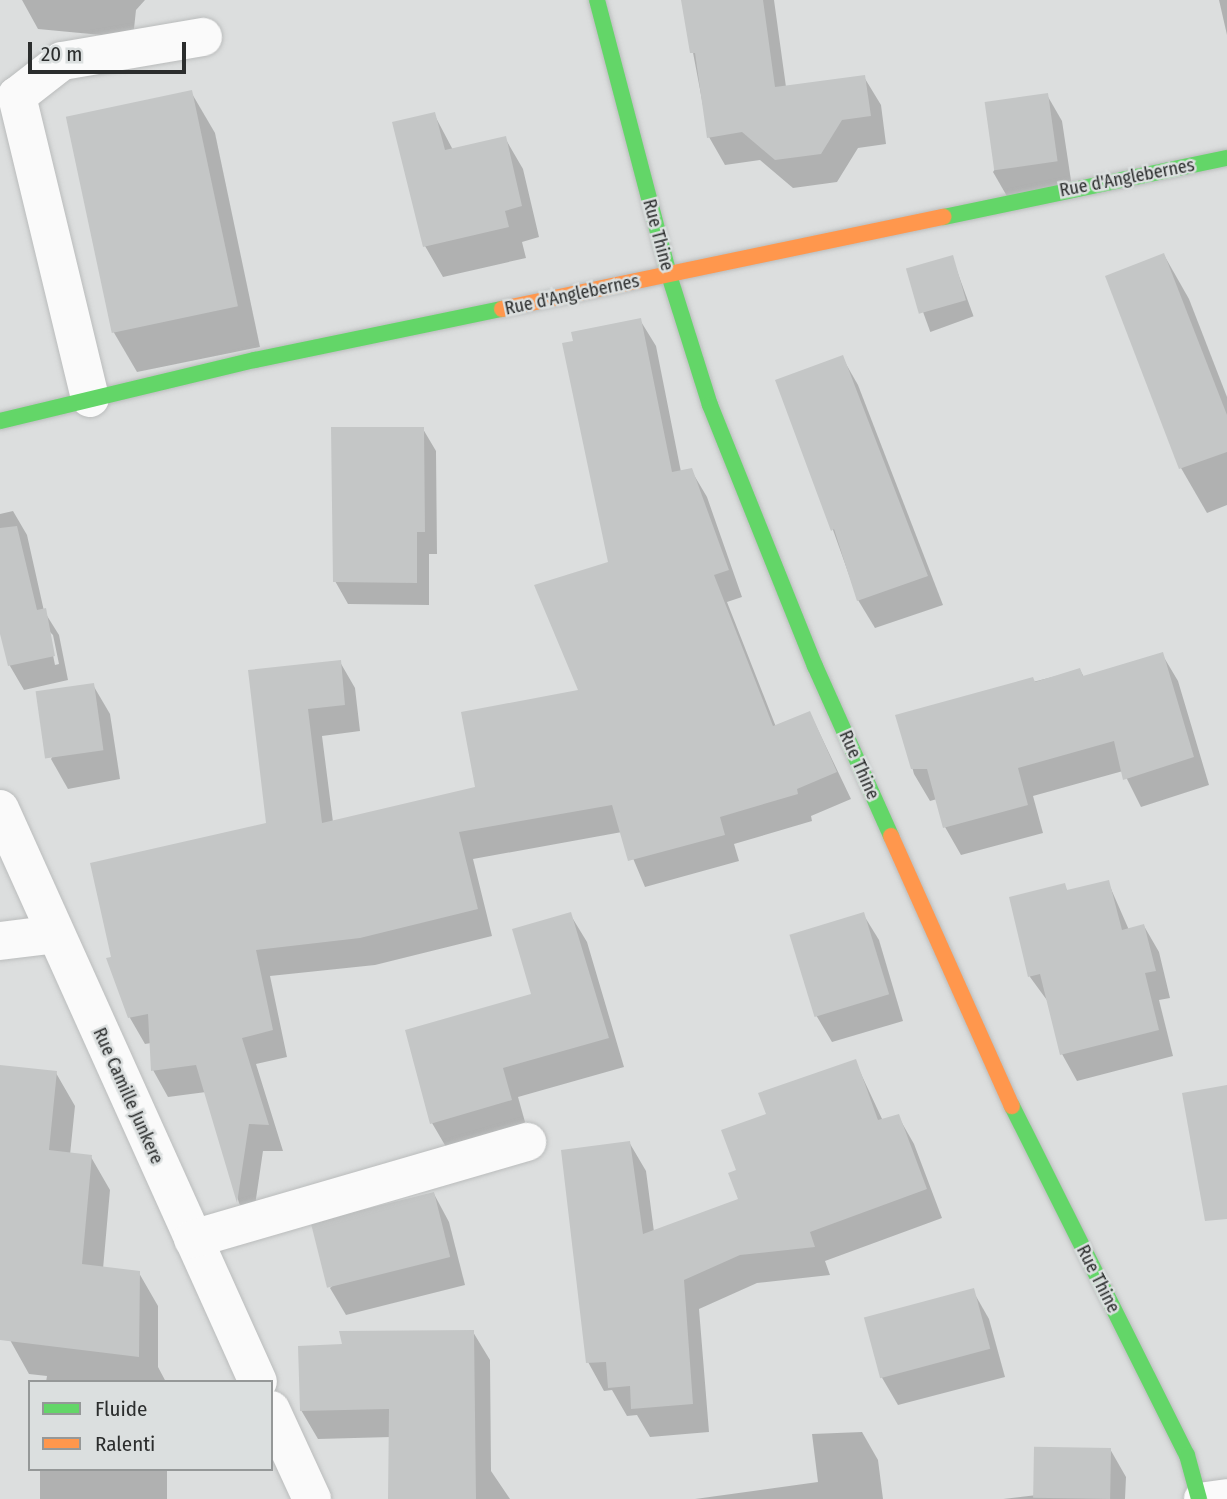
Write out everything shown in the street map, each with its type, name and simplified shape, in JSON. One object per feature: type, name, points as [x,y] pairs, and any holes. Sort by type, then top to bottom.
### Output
[{"type":"street","name":"Rue Thine","points":[[597,0],[668,275],[710,405],[814,666],[1022,1127],[1208,1497]]},
{"type":"street","points":[[90,398],[18,96],[62,61],[202,37]]},
{"type":"street","name":"Rue d'Anglebernes","points":[[0,421],[90,398],[1227,158]]},
{"type":"street","name":"Rue Camille Junkere","points":[[0,809],[257,1380]]},
{"type":"street","points":[[0,941],[56,934]]},
{"type":"street","points":[[193,1239],[527,1142]]},
{"type":"street","points":[[273,1414],[312,1499]]},
{"type":"building","points":[[681,0],[763,0],[775,87],[865,75],[871,116],[842,120],[821,154],[775,160],[742,132],[707,138],[695,53],[690,53]]},
{"type":"building","points":[[192,90],[238,306],[112,333],[66,117]]},
{"type":"building","points":[[1048,93],[1058,161],[994,170],[985,102]]},
{"type":"building","points":[[435,112],[445,150],[506,136],[522,206],[505,211],[509,227],[423,247],[392,122]]},
{"type":"building","points":[[1164,253],[1227,415],[1227,452],[1179,469],[1105,276]]},
{"type":"building","points":[[953,255],[966,300],[919,314],[906,269]]},
{"type":"building","points":[[641,318],[672,472],[692,468],[729,570],[714,575],[773,726],[810,711],[837,772],[797,789],[798,794],[720,817],[725,835],[628,861],[612,805],[459,832],[478,909],[360,938],[256,950],[273,1030],[242,1038],[269,1125],[249,1124],[237,1203],[196,1065],[151,1071],[148,1014],[128,1018],[106,958],[111,957],[90,863],[266,823],[248,670],[341,660],[345,705],[308,709],[322,823],[475,787],[461,712],[578,690],[534,585],[608,562],[562,343],[573,341],[571,332]]},
{"type":"building","points":[[843,355],[928,576],[857,601],[834,529],[831,531],[775,380]]},
{"type":"building","points":[[331,427],[424,427],[425,532],[417,532],[417,583],[333,582]]},
{"type":"building","points":[[17,526],[37,610],[46,608],[55,656],[8,666],[0,634],[0,528]]},
{"type":"building","points":[[1163,652],[1194,757],[1123,780],[1114,741],[1018,768],[1028,805],[943,828],[927,769],[911,769],[895,715],[1033,677],[1035,682],[1080,668],[1083,676]]},
{"type":"building","points":[[94,683],[103,750],[45,759],[36,691]]},
{"type":"building","points":[[1109,880],[1122,930],[1144,924],[1156,971],[1145,973],[1159,1030],[1060,1055],[1040,974],[1028,977],[1009,897],[1065,883],[1067,890]]},
{"type":"building","points":[[571,912],[609,1038],[503,1068],[512,1100],[430,1124],[405,1030],[531,994],[512,929]]},
{"type":"building","points":[[864,912],[889,994],[815,1017],[789,935]]},
{"type":"building","points":[[856,1059],[878,1120],[899,1114],[927,1189],[810,1232],[815,1247],[740,1255],[684,1280],[693,1404],[631,1409],[630,1386],[608,1388],[606,1362],[586,1363],[561,1150],[630,1141],[643,1234],[738,1199],[728,1173],[736,1170],[721,1130],[766,1114],[758,1093]]},
{"type":"building","points":[[0,1065],[57,1071],[49,1150],[92,1155],[82,1264],[140,1271],[139,1357],[0,1340]]},
{"type":"building","points":[[1227,1085],[1227,1219],[1205,1221],[1182,1093]]},
{"type":"building","points":[[434,1192],[450,1257],[327,1288],[311,1223]]},
{"type":"building","points":[[974,1288],[990,1349],[880,1378],[864,1318]]},
{"type":"building","points":[[474,1330],[476,1499],[388,1499],[389,1409],[300,1411],[298,1346],[342,1344],[339,1331]]},
{"type":"building","points":[[1034,1447],[1111,1448],[1110,1499],[1033,1498]]},
{"type":"traffic: fast","points":[[597,0],[669,275],[710,405],[815,666],[891,836]]},
{"type":"traffic: fast","points":[[944,217],[1227,158]]},
{"type":"traffic: fast","points":[[0,421],[255,360],[502,309]]},
{"type":"traffic: fast","points":[[1012,1106],[1187,1455],[1199,1499]]},
{"type":"traffic: slow","points":[[502,309],[944,217]]},
{"type":"traffic: slow","points":[[891,836],[1012,1106]]}]
